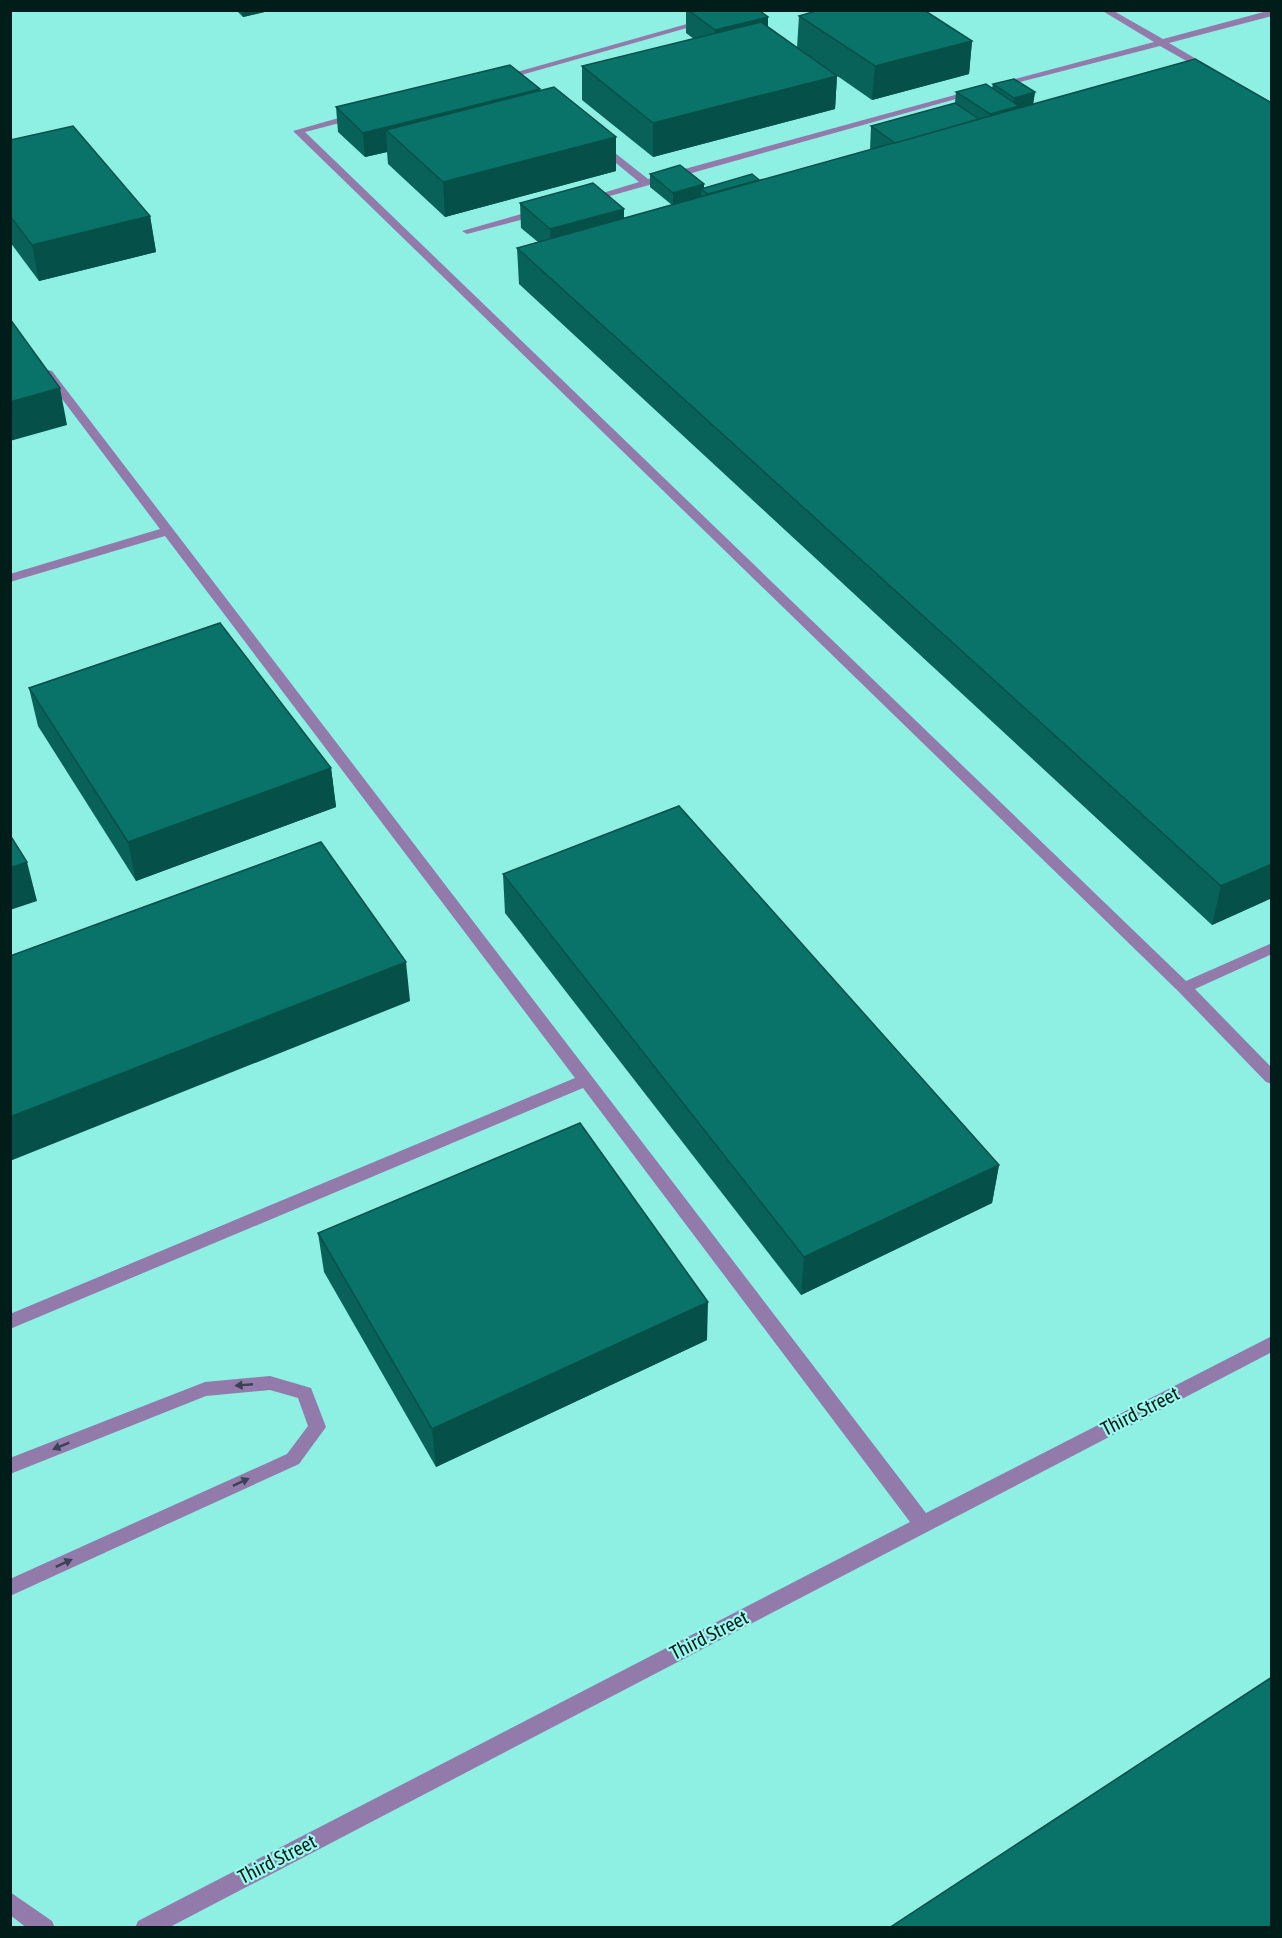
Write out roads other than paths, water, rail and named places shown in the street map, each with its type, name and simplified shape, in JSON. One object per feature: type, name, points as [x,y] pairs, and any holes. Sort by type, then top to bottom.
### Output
[{"type":"street","points":[[1105,10],[1213,73]]},
{"type":"street","points":[[579,201],[1272,13]]},
{"type":"street","points":[[491,81],[710,21]]},
{"type":"street","points":[[514,75],[523,82]]},
{"type":"street","points":[[366,113],[298,131],[1184,987],[1272,1078]]},
{"type":"street","points":[[593,140],[646,183]]},
{"type":"street","points":[[467,231],[545,210]]},
{"type":"street","points":[[39,362],[923,1524]]},
{"type":"street","points":[[10,578],[168,531]]},
{"type":"street","points":[[1184,987],[1272,948]]},
{"type":"street","points":[[10,1322],[587,1080]]},
{"type":"street","name":"Third Street","points":[[145,1928],[1272,1342]]},
{"type":"street","points":[[10,1466],[205,1389],[270,1383],[305,1393],[317,1427],[293,1459],[10,1588]]},
{"type":"street","points":[[10,1902],[45,1928]]}]
